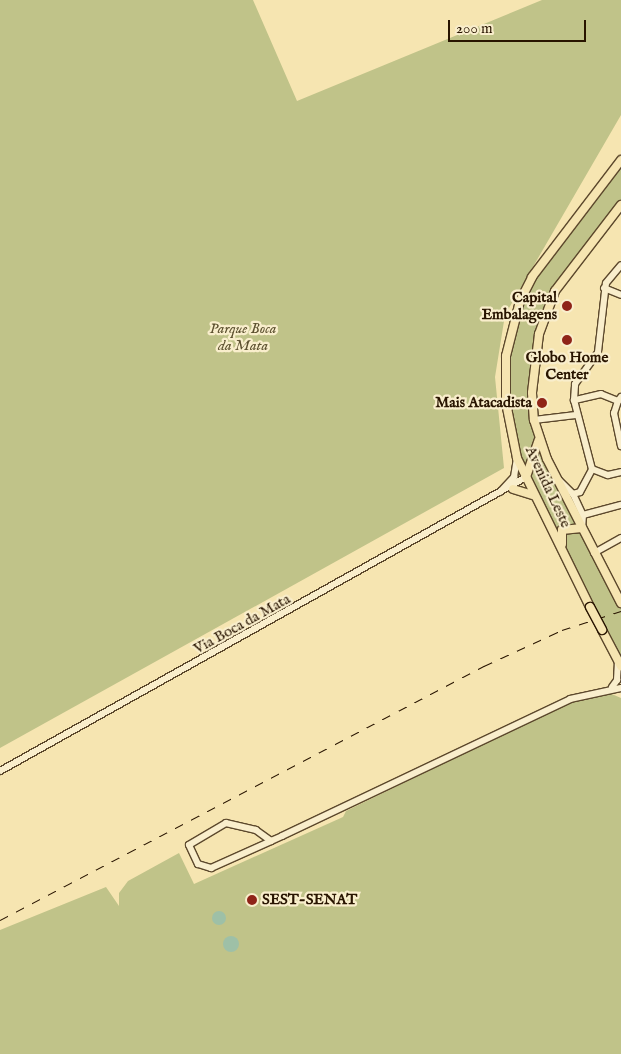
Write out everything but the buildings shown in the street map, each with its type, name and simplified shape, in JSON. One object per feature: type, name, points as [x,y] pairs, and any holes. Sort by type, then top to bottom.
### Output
[{"type":"main road","name":"Avenida Leste","points":[[620,160],[548,252],[520,301],[506,356],[504,385],[517,458],[534,496],[620,663]]},
{"type":"main road","name":"Avenida Leste","points":[[621,205],[566,273],[545,314],[532,377],[534,420],[540,439],[556,478],[594,553],[617,591],[621,603]]},
{"type":"main road","points":[[526,477],[540,439]]},
{"type":"main road","points":[[513,489],[534,496]]},
{"type":"main road","points":[[565,557],[561,532],[568,527],[582,528]]},
{"type":"street","points":[[574,494],[580,492],[592,468],[576,415],[574,400],[575,384],[598,352],[604,288],[621,265]]},
{"type":"street","points":[[604,288],[621,295]]},
{"type":"street","points":[[574,400],[601,394],[620,399],[614,413],[621,446]]},
{"type":"street","points":[[534,420],[576,415]]},
{"type":"street","name":"Via Boca da Mata","points":[[495,496],[511,482],[517,458]]},
{"type":"street","points":[[592,468],[608,475],[621,472]]},
{"type":"street","name":"Via Boca da Mata","points":[[0,771],[495,496],[513,489],[526,477]]},
{"type":"street","points":[[556,478],[574,494],[583,515],[582,528]]},
{"type":"street","points":[[583,515],[621,505]]},
{"type":"street","points":[[594,553],[621,538]]},
{"type":"street","points":[[612,687],[617,680],[620,663]]},
{"type":"street","points":[[271,841],[256,830],[233,822],[220,825],[189,845],[198,864],[211,868],[271,841],[570,699],[612,687],[621,688]]},
{"type":"green space","name":"Parque Boca da Mata","points":[[0,0],[253,0],[297,101],[542,0],[621,0],[621,115],[505,315],[495,377],[504,468],[0,748]]},
{"type":"green space","points":[[621,164],[621,204],[554,291],[534,356],[536,421],[556,477],[621,601],[621,667],[509,435],[504,356],[532,277]]},
{"type":"green space","points":[[607,692],[621,698],[621,1054],[0,1054],[0,930],[106,887],[119,906],[119,893],[128,881],[179,853],[194,884],[343,817],[346,811],[586,694]]},
{"type":"shaded area","points":[[219,911],[224,913],[226,918],[224,923],[219,925],[214,923],[212,918],[214,913]]},
{"type":"shaded area","points":[[231,936],[239,944],[231,952],[223,944]]},
{"type":"railway","points":[[0,920],[484,666],[562,630],[621,611]]},
{"type":"place","name":"Capital Embalagens","points":[[567,306]]},
{"type":"place","name":"Globo Home Center","points":[[567,340]]},
{"type":"place","name":"Mais Atacadista","points":[[542,403]]},
{"type":"place","name":"SEST-SENAT","points":[[252,900]]}]
